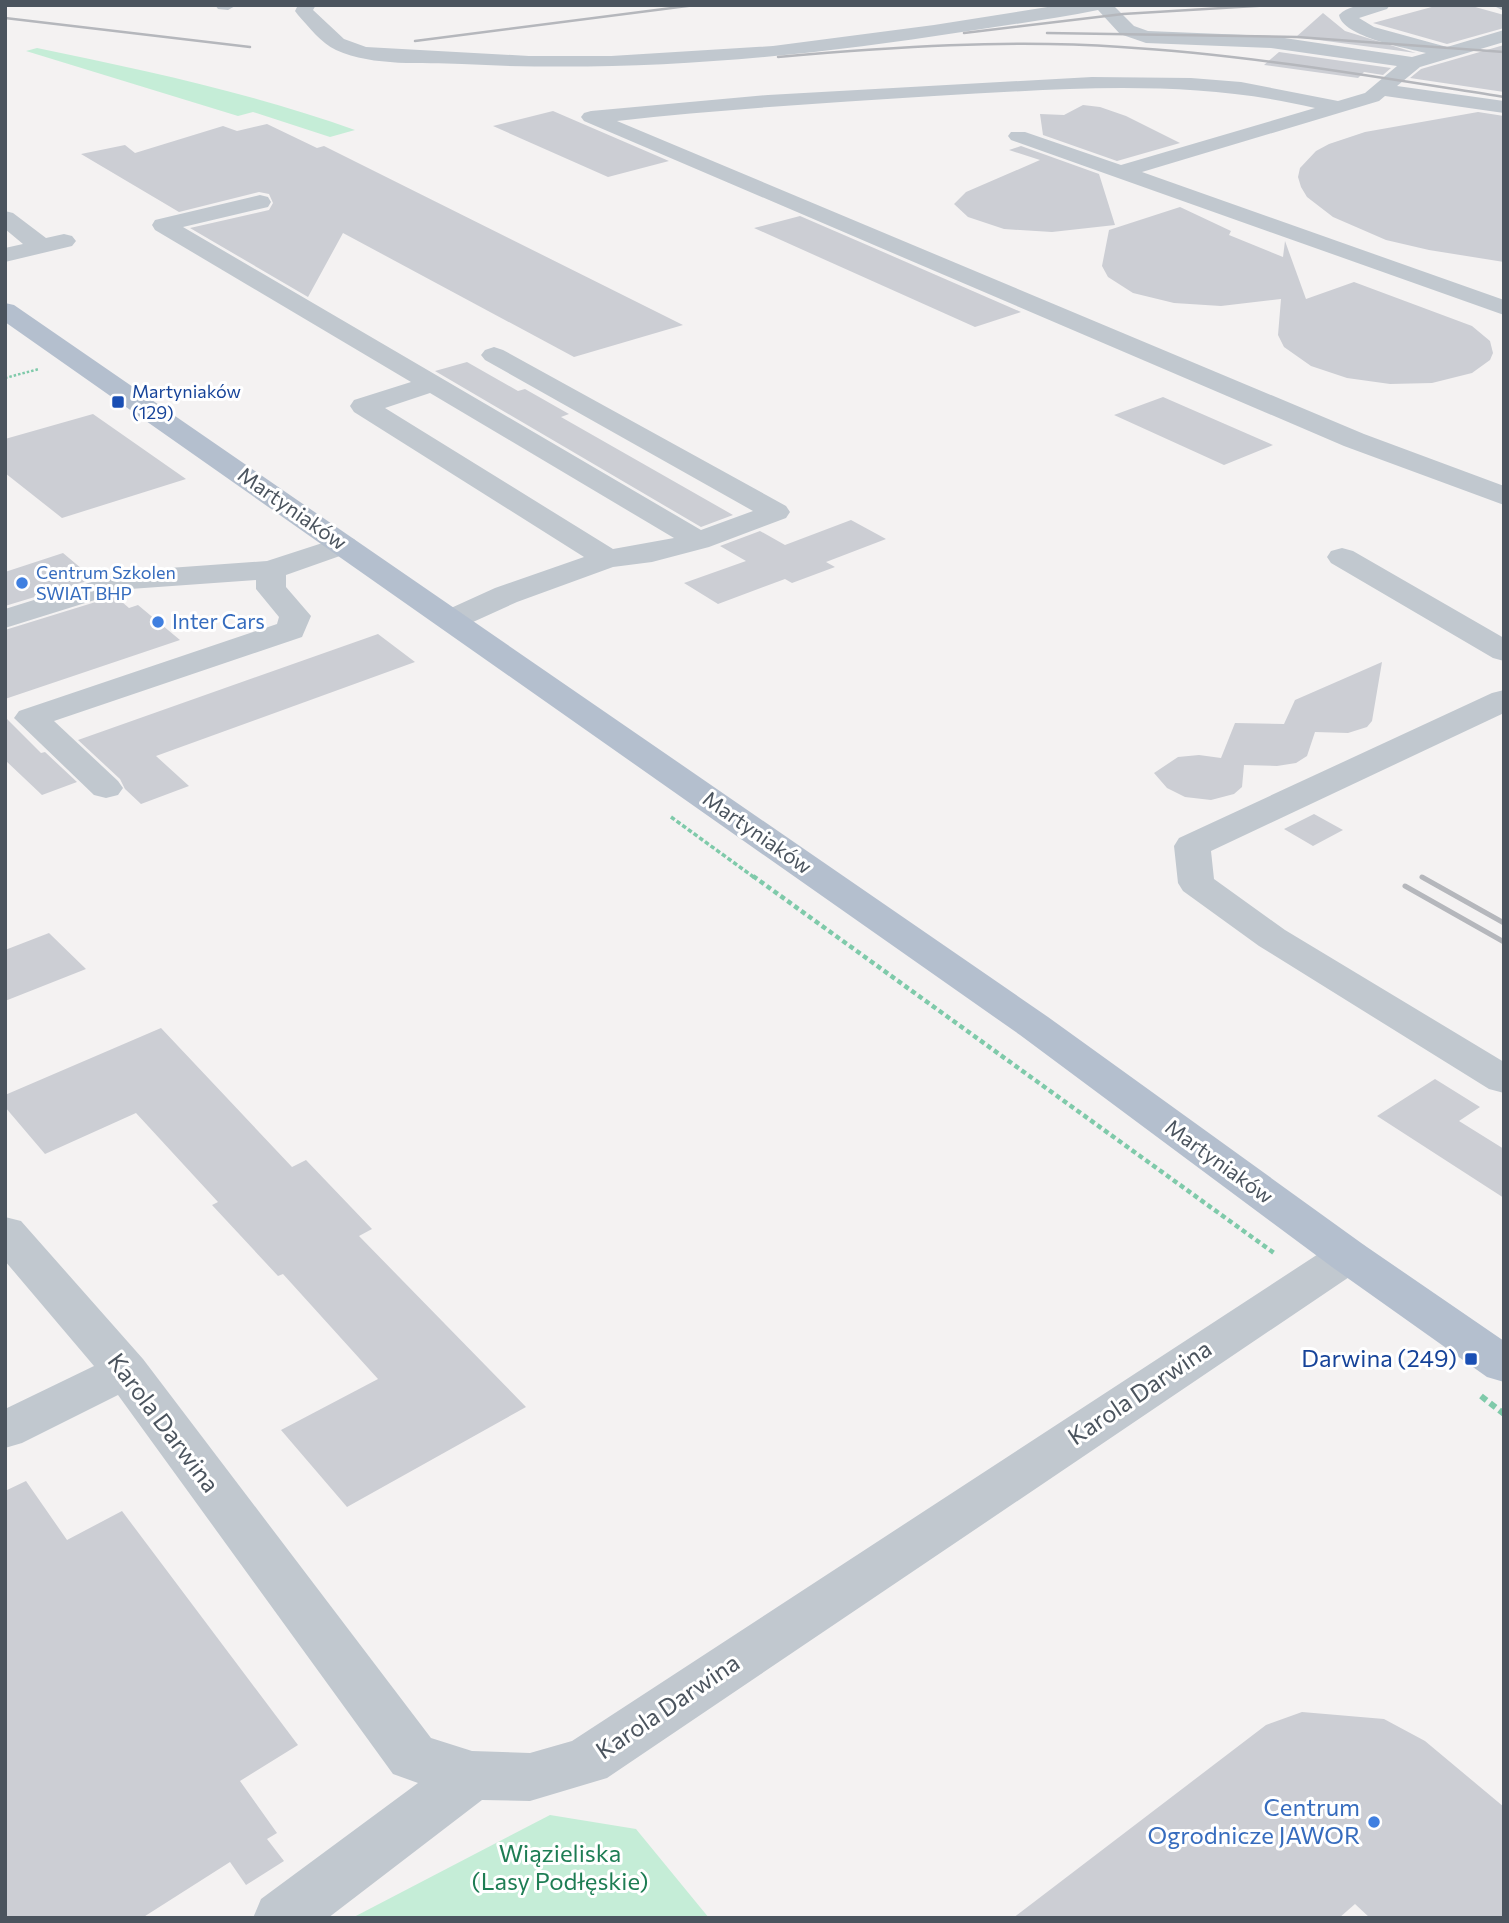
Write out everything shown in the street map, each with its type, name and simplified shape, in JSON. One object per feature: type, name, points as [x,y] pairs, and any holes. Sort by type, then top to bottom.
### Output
[{"type":"main road","name":"Martyniaków","points":[[5,310],[1034,1026],[1348,1256],[1504,1365]]},
{"type":"street","points":[[307,5],[304,11],[333,39],[358,50],[454,58],[573,62],[674,60],[781,51],[945,30],[1094,5]]},
{"type":"street","points":[[1103,5],[1127,30],[1146,37],[1271,42],[1413,63]]},
{"type":"street","points":[[1381,5],[1349,15],[1348,19],[1367,30],[1447,52]]},
{"type":"street","points":[[1120,172],[1372,97],[1413,63],[1504,36]]},
{"type":"street","points":[[1338,107],[1244,88],[1098,83],[778,100],[592,117],[1354,440],[1504,496]]},
{"type":"street","points":[[1383,90],[1504,107]]},
{"type":"street","points":[[1018,136],[1504,308]]},
{"type":"street","points":[[260,202],[163,225],[699,541]]},
{"type":"street","points":[[5,218],[41,246]]},
{"type":"street","points":[[5,255],[64,241]]},
{"type":"street","points":[[451,620],[506,595],[608,559],[652,553],[699,541],[776,512],[494,355]]},
{"type":"street","points":[[433,384],[363,406],[608,559]]},
{"type":"street","points":[[5,620],[127,580],[271,570],[344,545]]},
{"type":"street","points":[[1342,557],[1504,651]]},
{"type":"street","points":[[106,788],[32,718],[291,630],[295,616],[271,589],[271,570]]},
{"type":"street","points":[[1504,700],[1192,846],[1196,883],[1272,938],[1504,1080]]},
{"type":"street","name":"Karola Darwina","points":[[5,1232],[126,1371],[413,1757],[472,1775],[530,1777],[587,1761],[1348,1256]]},
{"type":"street","points":[[5,1430],[126,1371]]},
{"type":"street","points":[[282,1918],[472,1775]]},
{"type":"path","points":[[670,816],[1274,1253]]},
{"type":"green space","points":[[37,48],[237,94],[355,130],[330,137],[253,112],[238,116],[26,51]]},
{"type":"green space","name":"Wiązieliska (Lasy Podłęskie)","points":[[550,1815],[636,1829],[709,1918],[352,1918]]},
{"type":"building","points":[[1439,5],[1468,5],[1504,15],[1504,28],[1447,44],[1373,23]]},
{"type":"building","points":[[1323,13],[1345,31],[1416,53],[1296,37]]},
{"type":"building","points":[[1504,45],[1504,92],[1410,78],[1421,69]]},
{"type":"building","points":[[1279,52],[1391,68],[1383,75],[1364,72],[1358,78],[1264,65]]},
{"type":"building","points":[[1083,105],[1100,107],[1126,116],[1180,143],[1117,161],[1043,135],[1040,114],[1064,115]]},
{"type":"building","points":[[553,111],[669,161],[608,177],[493,126]]},
{"type":"building","points":[[1478,112],[1504,116],[1504,262],[1386,240],[1333,217],[1307,197],[1301,187],[1298,177],[1300,168],[1316,151],[1329,144],[1365,132]]},
{"type":"building","points":[[267,124],[317,148],[324,146],[683,325],[574,357],[343,233],[308,297],[190,228],[269,210],[273,203],[269,194],[259,192],[179,212],[81,154],[125,145],[135,153],[223,126],[237,131]]},
{"type":"building","points":[[1021,146],[1099,174],[1115,225],[1052,232],[1004,229],[968,217],[954,204],[966,192],[1040,160],[1009,150]]},
{"type":"building","points":[[1180,207],[1231,231],[1229,235],[1283,257],[1285,241],[1306,299],[1354,282],[1472,326],[1490,341],[1493,353],[1490,360],[1472,373],[1432,383],[1390,384],[1347,378],[1311,366],[1284,347],[1278,335],[1281,299],[1221,306],[1174,303],[1133,293],[1108,277],[1102,266],[1109,230]]},
{"type":"building","points":[[800,216],[1021,312],[975,327],[754,228]]},
{"type":"building","points":[[467,362],[518,391],[525,389],[569,414],[561,417],[733,515],[701,527],[435,371]]},
{"type":"building","points":[[1163,397],[1273,445],[1224,465],[1114,415]]},
{"type":"building","points":[[93,414],[186,479],[62,518],[5,473],[5,439]]},
{"type":"building","points":[[851,520],[886,539],[826,562],[835,567],[792,583],[785,579],[718,604],[684,583],[746,561],[720,546],[760,531],[785,545]]},
{"type":"building","points":[[63,553],[94,579],[5,606],[5,572]]},
{"type":"building","points":[[115,596],[129,608],[138,605],[180,640],[5,699],[5,630]]},
{"type":"building","points":[[378,634],[415,662],[156,756],[189,786],[141,804],[125,789],[120,779],[78,740]]},
{"type":"building","points":[[1382,662],[1372,721],[1367,727],[1348,733],[1315,732],[1307,756],[1296,763],[1277,766],[1244,765],[1242,787],[1234,794],[1211,800],[1185,797],[1167,788],[1154,773],[1178,757],[1199,755],[1221,758],[1235,723],[1284,724],[1295,700]]},
{"type":"building","points":[[5,717],[41,753],[45,752],[77,782],[42,795],[5,760]]},
{"type":"building","points":[[1314,814],[1343,830],[1313,846],[1284,829]]},
{"type":"building","points":[[49,933],[86,969],[5,1001],[5,950]]},
{"type":"building","points":[[161,1028],[292,1167],[306,1160],[372,1229],[359,1236],[526,1407],[347,1507],[281,1430],[378,1379],[283,1274],[278,1276],[212,1205],[218,1202],[136,1113],[45,1154],[5,1107],[5,1095]]},
{"type":"building","points":[[1435,1079],[1480,1107],[1459,1121],[1504,1149],[1504,1198],[1377,1116]]},
{"type":"building","points":[[26,1481],[67,1540],[122,1511],[298,1745],[240,1781],[277,1833],[267,1839],[284,1861],[246,1885],[230,1862],[142,1918],[5,1918],[5,1491]]},
{"type":"building","points":[[1302,1712],[1384,1719],[1425,1741],[1504,1807],[1504,1918],[1370,1918],[1355,1904],[1339,1918],[1013,1918],[1266,1725]]},
{"type":"railway","points":[[415,41],[695,5]]},
{"type":"railway","points":[[964,33],[1123,14],[1273,5]]},
{"type":"railway","points":[[5,18],[250,47]]},
{"type":"railway","points":[[1047,33],[1297,37],[1504,52]]},
{"type":"railway","points":[[778,57],[950,45],[1121,47],[1265,61],[1504,97]]},
{"type":"railway","points":[[1422,877],[1504,923]]},
{"type":"railway","points":[[1405,886],[1504,942]]},
{"type":"place","name":"Martyniaków (129)","points":[[118,402]]},
{"type":"place","name":"Centrum Szkolen SWIAT BHP","points":[[22,583]]},
{"type":"place","name":"Inter Cars","points":[[158,622]]},
{"type":"place","name":"Darwina (249)","points":[[1471,1359]]},
{"type":"place","name":"Centrum Ogrodnicze JAWOR","points":[[1374,1822]]}]
